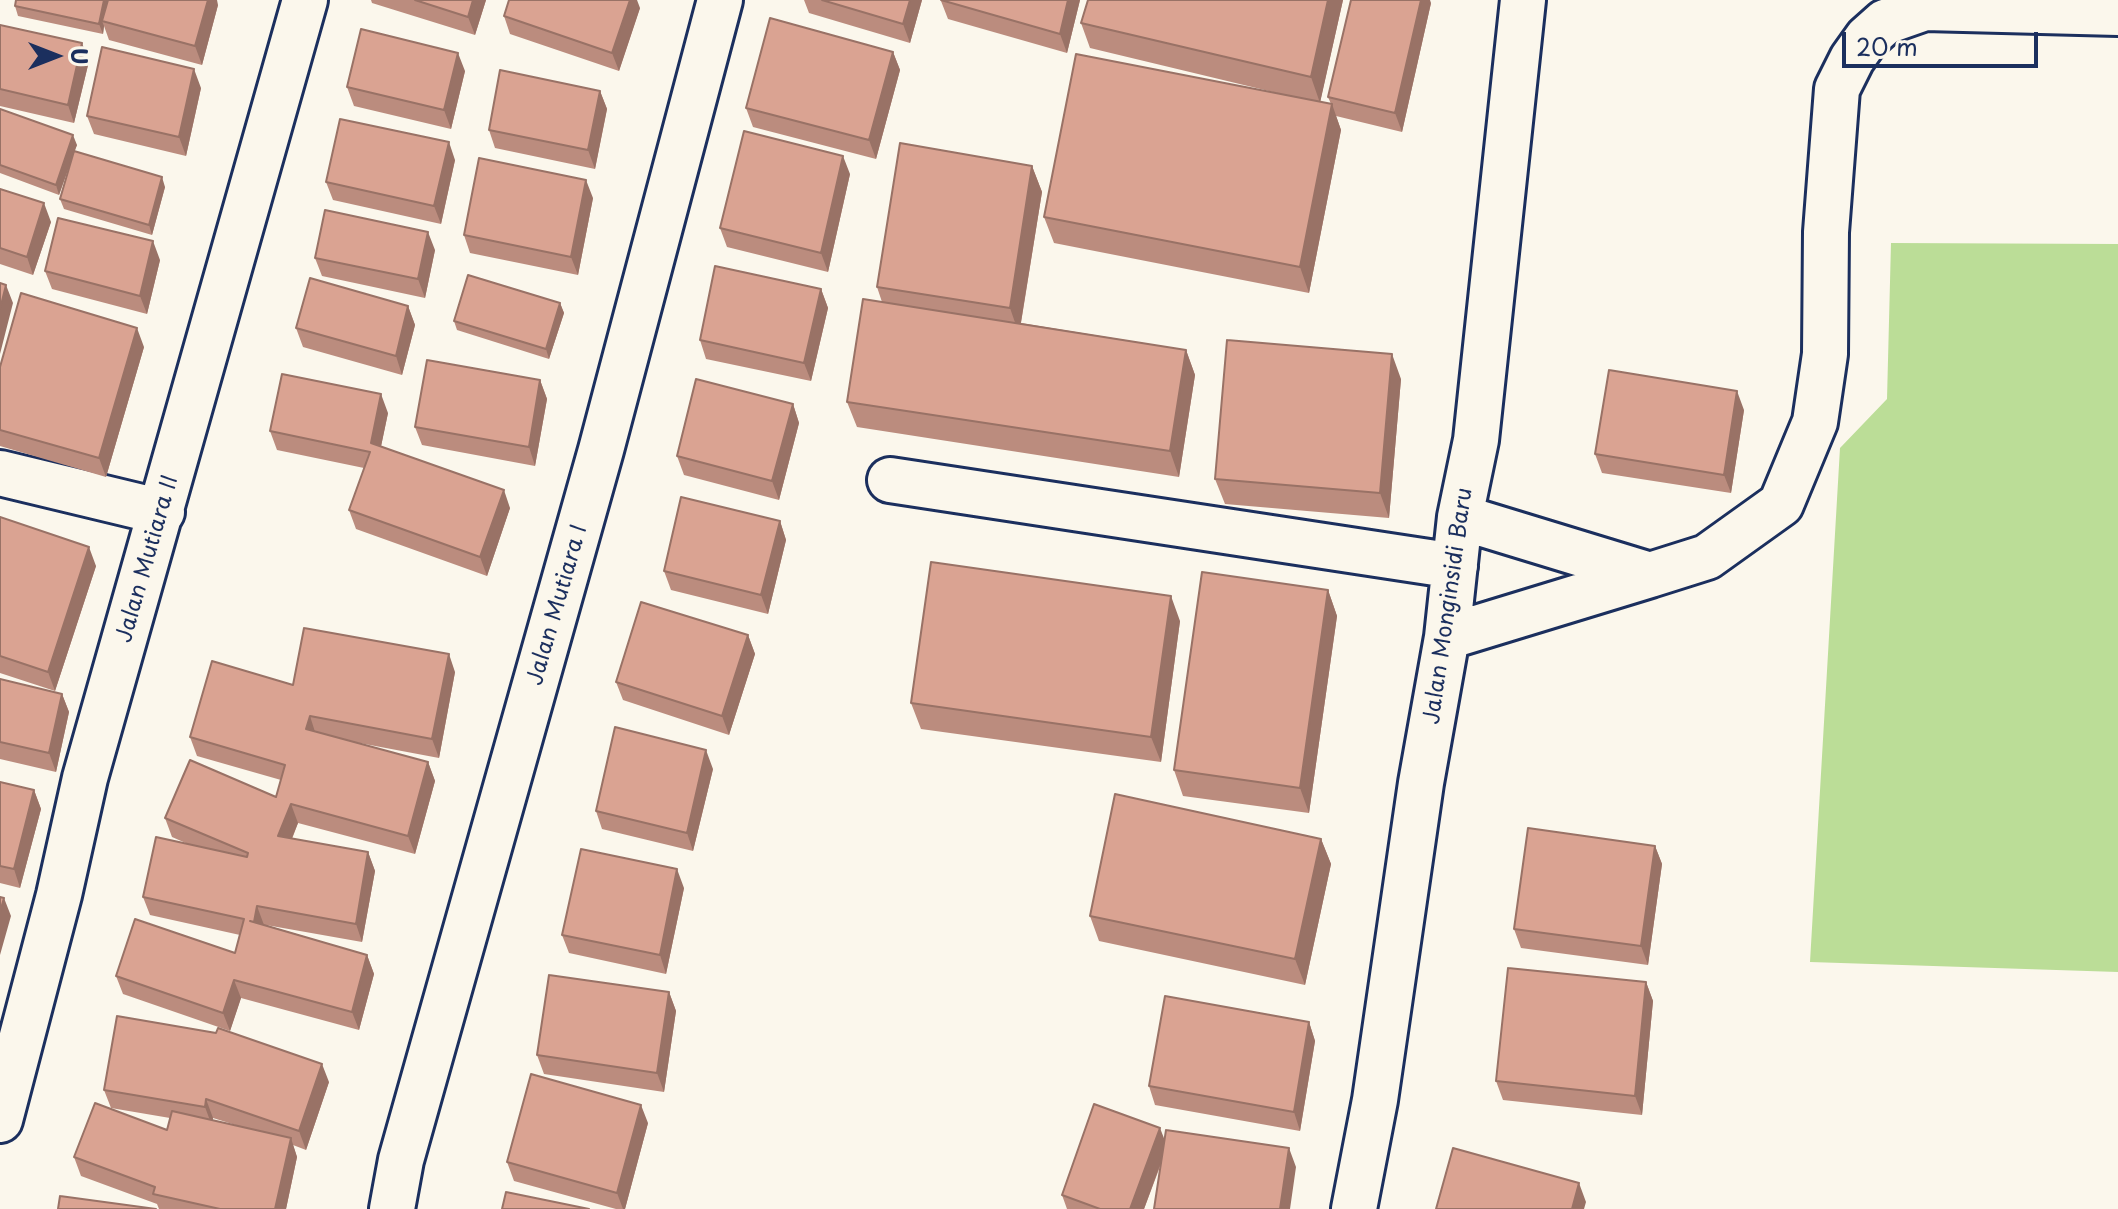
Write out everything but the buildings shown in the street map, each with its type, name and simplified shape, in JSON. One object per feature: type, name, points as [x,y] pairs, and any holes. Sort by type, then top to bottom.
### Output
[{"type":"street","name":"Jalan Mutiara II","points":[[0,1120],[59,895],[85,778],[305,0]]},
{"type":"street","name":"Jalan Mutiara I","points":[[392,1209],[401,1160],[601,450],[720,0]]},
{"type":"street","name":"Jalan Monginsidi Baru","points":[[1354,1209],[1375,1100],[1421,783],[1447,637],[1460,517],[1476,440],[1523,0]]},
{"type":"street","points":[[1447,637],[1707,557],[1781,504],[1815,422],[1825,354],[1826,232],[1837,89],[1867,38],[1885,22],[1925,8],[2118,13]]},
{"type":"street","points":[[0,473],[162,512]]},
{"type":"street","points":[[890,480],[1455,566]]},
{"type":"street","points":[[1460,517],[1650,575]]},
{"type":"green space","points":[[1891,243],[2118,244],[2118,972],[1810,962],[1840,448],[1887,399]]}]
